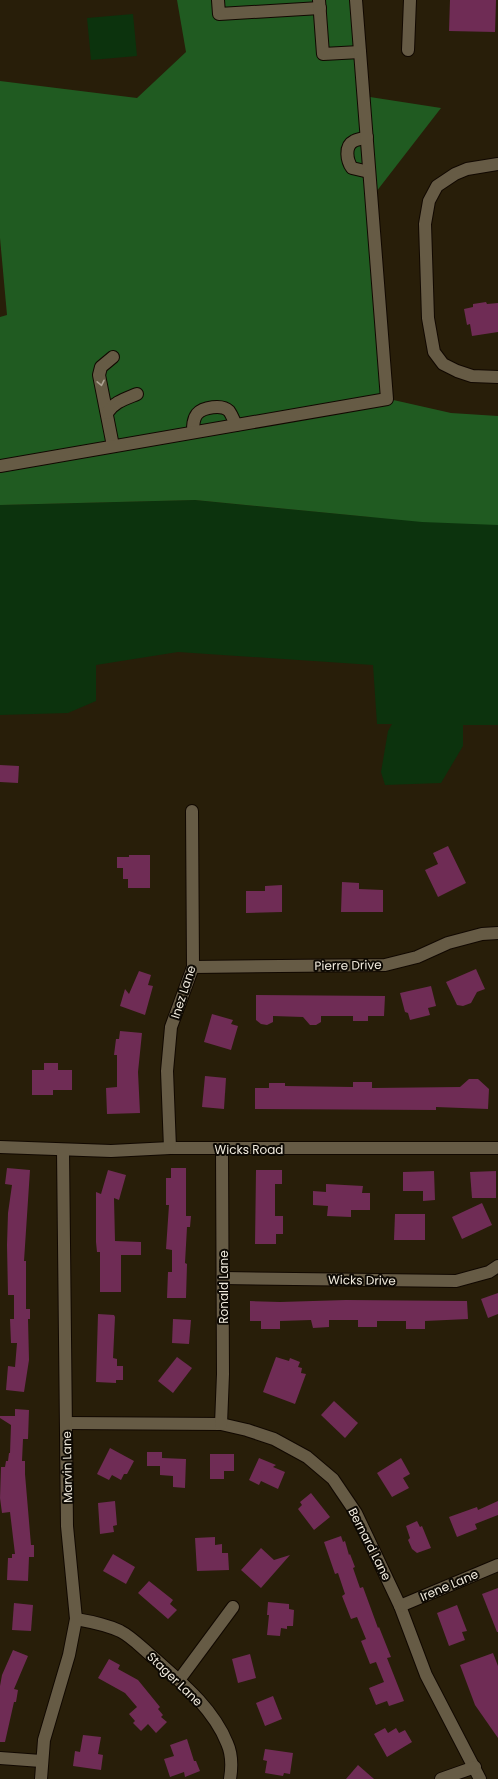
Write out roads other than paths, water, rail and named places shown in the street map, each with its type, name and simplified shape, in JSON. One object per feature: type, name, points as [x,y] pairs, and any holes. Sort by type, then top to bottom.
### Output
[{"type":"street","points":[[218,0],[219,14],[320,4],[323,54],[360,52]]},
{"type":"street","points":[[0,466],[387,399],[356,0]]},
{"type":"street","points":[[408,50],[410,0]]},
{"type":"street","points":[[367,138],[353,142],[349,145],[347,151],[348,164],[352,168],[369,172]]},
{"type":"street","points":[[498,164],[467,169],[455,174],[437,186],[429,201],[425,224],[428,318],[434,352],[443,364],[457,371],[472,376],[498,377]]},
{"type":"street","points":[[112,357],[101,367],[99,375],[113,446]]},
{"type":"street","points":[[107,413],[111,407],[118,402],[137,394]]},
{"type":"street","points":[[193,432],[194,419],[197,414],[202,410],[218,407],[225,408],[230,411],[236,425]]},
{"type":"street","name":"Inez Lane","points":[[170,1148],[167,1071],[171,1027],[193,967],[192,811]]},
{"type":"street","name":"Pierre Drive","points":[[193,967],[385,965],[417,957],[448,943],[482,934],[498,933]]},
{"type":"street","name":"Wicks Road","points":[[0,1147],[111,1151],[170,1148],[498,1148]]},
{"type":"street","name":"Ronald Lane","points":[[221,1424],[223,1374],[222,1149]]},
{"type":"street","name":"Marvin Lane","points":[[41,1779],[41,1761],[44,1740],[69,1655],[76,1620],[67,1526],[63,1150]]},
{"type":"street","name":"Wicks Drive","points":[[223,1278],[456,1281],[489,1272],[498,1266]]},
{"type":"street","name":"Bernard Lane","points":[[66,1423],[221,1424],[247,1430],[274,1439],[307,1457],[333,1479],[356,1513],[400,1606],[426,1675],[480,1779]]},
{"type":"street","name":"Irene Lane","points":[[400,1606],[498,1565]]},
{"type":"street","points":[[179,1680],[233,1606]]},
{"type":"street","name":"Stager Lane","points":[[76,1620],[102,1623],[122,1632],[179,1680],[201,1703],[217,1724],[228,1744],[232,1767],[230,1779]]},
{"type":"street","points":[[0,1758],[41,1761]]},
{"type":"street","points":[[441,1779],[475,1767]]}]
